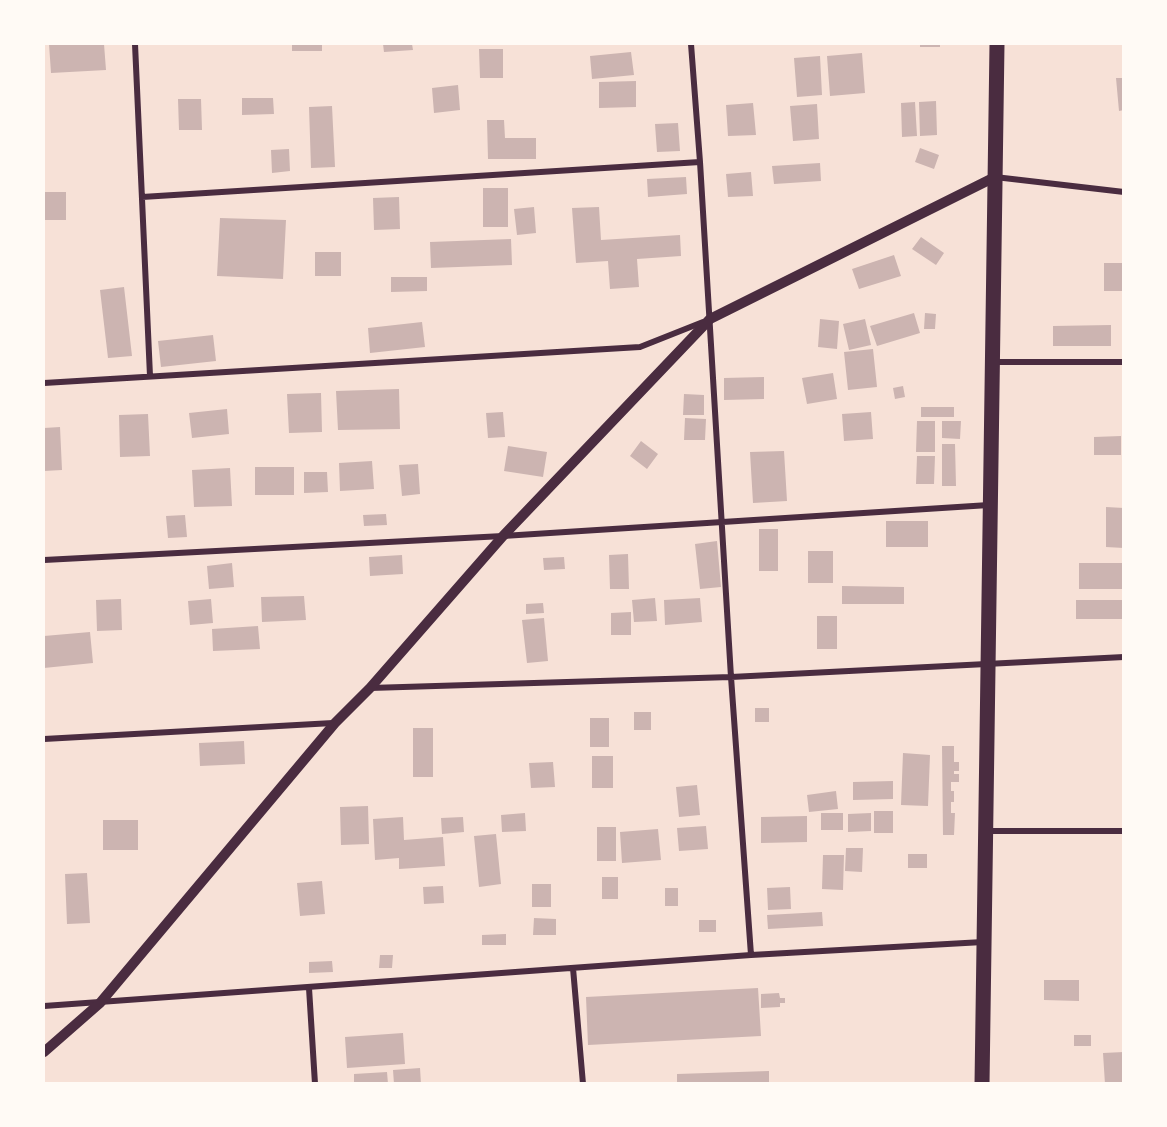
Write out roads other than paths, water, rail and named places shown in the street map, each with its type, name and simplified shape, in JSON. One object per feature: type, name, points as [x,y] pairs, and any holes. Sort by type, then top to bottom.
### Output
[{"type":"main road","points":[[982,1083],[996,44]]},
{"type":"street","points":[[135,44],[150,376]]},
{"type":"street","points":[[691,44],[731,677],[752,955]]},
{"type":"street","points":[[142,197],[700,162]]},
{"type":"street","points":[[44,382],[640,347],[710,319],[995,177],[1124,192]]},
{"type":"street","points":[[44,1052],[100,1003],[334,723],[370,688],[503,536],[710,319]]},
{"type":"street","points":[[992,362],[1124,362]]},
{"type":"street","points":[[44,560],[503,536],[990,504]]},
{"type":"street","points":[[370,688],[731,677],[1124,657]]},
{"type":"street","points":[[44,739],[334,723]]},
{"type":"street","points":[[986,831],[1124,831]]},
{"type":"street","points":[[44,1006],[752,955],[984,942]]},
{"type":"street","points":[[573,969],[583,1083]]},
{"type":"street","points":[[309,988],[315,1083]]}]
